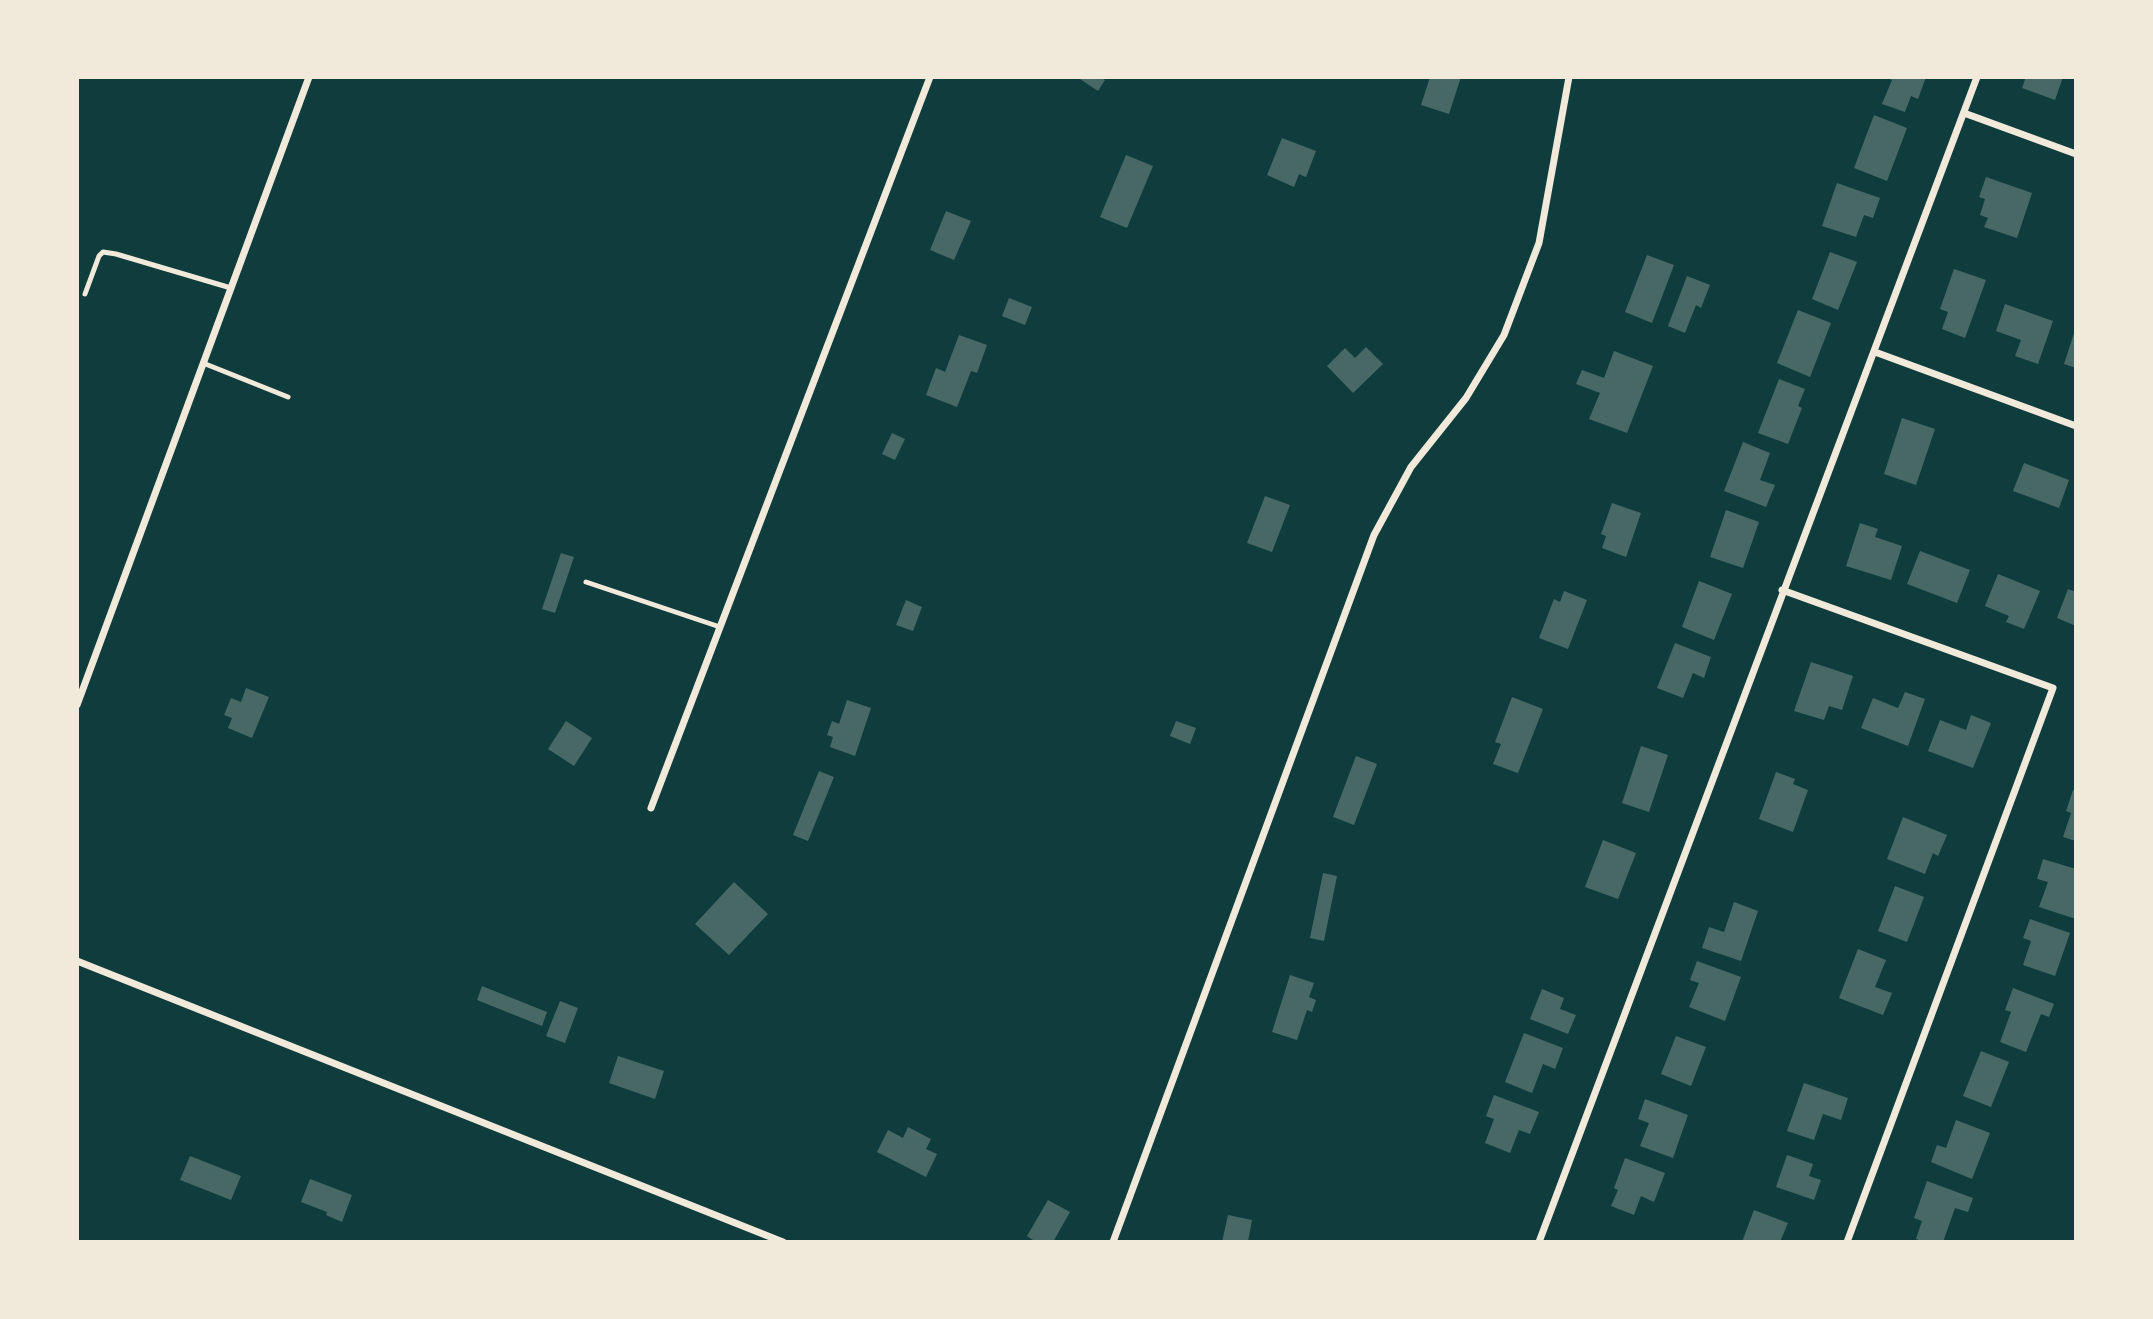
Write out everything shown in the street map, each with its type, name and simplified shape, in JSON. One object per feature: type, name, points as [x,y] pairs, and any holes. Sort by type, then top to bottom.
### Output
[{"type":"street","points":[[77,705],[309,77]]},
{"type":"street","points":[[651,808],[930,77]]},
{"type":"street","points":[[1113,1242],[1374,535],[1410,467],[1466,398],[1504,334],[1539,243],[1569,77]]},
{"type":"street","points":[[1539,1242],[1977,77]]},
{"type":"street","points":[[1964,113],[2076,154]]},
{"type":"street","points":[[1875,352],[2076,426]]},
{"type":"street","points":[[1782,590],[2053,688],[1847,1242]]},
{"type":"street","points":[[77,961],[783,1242]]},
{"type":"lane","points":[[85,294],[99,256],[103,253],[116,254],[231,288]]},
{"type":"lane","points":[[204,363],[288,397]]},
{"type":"lane","points":[[586,582],[720,627]]},
{"type":"building","points":[[1077,77],[1100,77],[1105,80],[1098,91]]},
{"type":"building","points":[[1430,77],[1461,77],[1449,114],[1421,105]]},
{"type":"building","points":[[1885,77],[1926,77],[1918,99],[1911,96],[1905,112],[1882,104],[1892,80]]},
{"type":"building","points":[[2026,77],[2063,77],[2055,100],[2022,88]]},
{"type":"building","points":[[1874,115],[1907,128],[1887,181],[1854,168]]},
{"type":"building","points":[[1282,138],[1316,151],[1306,177],[1299,174],[1294,187],[1267,175]]},
{"type":"building","points":[[1126,155],[1153,166],[1127,228],[1100,217]]},
{"type":"building","points":[[1986,177],[2032,193],[2017,238],[1984,227],[1988,218],[1980,215],[1985,199],[1979,197]]},
{"type":"building","points":[[1837,183],[1880,198],[1873,218],[1864,215],[1856,237],[1822,226]]},
{"type":"building","points":[[946,211],[971,221],[954,260],[930,250]]},
{"type":"building","points":[[1830,252],[1857,262],[1838,310],[1812,299]]},
{"type":"building","points":[[1647,255],[1674,265],[1652,323],[1625,312]]},
{"type":"building","points":[[1954,269],[1986,280],[1965,338],[1942,329],[1948,312],[1940,309]]},
{"type":"building","points":[[1687,276],[1710,285],[1701,308],[1696,305],[1685,333],[1668,326]]},
{"type":"building","points":[[1009,298],[1032,307],[1025,325],[1002,316]]},
{"type":"building","points":[[2005,304],[2053,321],[2038,364],[2015,356],[2021,340],[1996,331]]},
{"type":"building","points":[[1798,310],[1831,323],[1810,377],[1777,363]]},
{"type":"building","points":[[2076,330],[2076,368],[2064,364]]},
{"type":"building","points":[[959,335],[987,345],[977,373],[971,371],[957,407],[926,395],[936,368],[945,372]]},
{"type":"building","points":[[1366,347],[1383,364],[1353,393],[1327,366],[1345,348],[1355,358]]},
{"type":"building","points":[[1614,351],[1653,366],[1627,433],[1589,419],[1600,393],[1576,384],[1582,370],[1604,378]]},
{"type":"building","points":[[1779,379],[1805,389],[1798,406],[1802,408],[1788,444],[1758,433]]},
{"type":"building","points":[[1902,418],[1935,429],[1916,485],[1884,474]]},
{"type":"building","points":[[892,433],[905,439],[895,460],[882,454]]},
{"type":"building","points":[[1743,442],[1770,453],[1760,480],[1775,485],[1766,507],[1724,491]]},
{"type":"building","points":[[2024,463],[2069,480],[2059,508],[2013,491]]},
{"type":"building","points":[[1265,496],[1290,505],[1272,552],[1247,543]]},
{"type":"building","points":[[1612,503],[1641,513],[1626,557],[1602,548],[1606,536],[1601,534]]},
{"type":"building","points":[[1726,510],[1759,522],[1743,568],[1710,557]]},
{"type":"building","points":[[1860,523],[1878,529],[1875,537],[1902,546],[1891,580],[1846,566]]},
{"type":"building","points":[[1920,551],[1970,570],[1957,603],[1907,584]]},
{"type":"building","points":[[561,553],[574,557],[555,613],[542,609]]},
{"type":"building","points":[[1998,574],[2040,591],[2024,629],[2006,622],[2009,616],[1985,606]]},
{"type":"building","points":[[1699,581],[1732,594],[1714,640],[1682,627]]},
{"type":"building","points":[[2068,589],[2076,592],[2076,626],[2057,618]]},
{"type":"building","points":[[1564,591],[1587,600],[1568,649],[1539,638],[1554,599],[1560,602]]},
{"type":"building","points":[[906,600],[922,607],[913,631],[896,625]]},
{"type":"building","points":[[1675,643],[1711,657],[1704,678],[1693,673],[1683,698],[1657,688]]},
{"type":"building","points":[[1811,662],[1853,676],[1842,710],[1829,706],[1824,720],[1794,711]]},
{"type":"building","points":[[246,688],[269,697],[252,738],[228,728],[232,718],[224,715],[231,698],[241,702]]},
{"type":"building","points":[[1905,692],[1925,699],[1908,746],[1861,728],[1873,698],[1898,708]]},
{"type":"building","points":[[1512,697],[1543,709],[1518,773],[1493,764],[1501,744],[1495,742]]},
{"type":"building","points":[[847,700],[871,708],[855,756],[830,747],[833,737],[827,735],[832,721],[839,724]]},
{"type":"building","points":[[1971,715],[1991,723],[1973,768],[1928,751],[1940,720],[1966,730]]},
{"type":"building","points":[[566,721],[592,738],[574,766],[548,749]]},
{"type":"building","points":[[1176,721],[1196,728],[1190,744],[1170,736]]},
{"type":"building","points":[[1641,746],[1668,755],[1649,812],[1622,803]]},
{"type":"building","points":[[1356,756],[1377,764],[1354,825],[1333,817]]},
{"type":"building","points":[[819,771],[834,777],[808,841],[793,835]]},
{"type":"building","points":[[1776,772],[1795,779],[1793,784],[1808,790],[1793,832],[1759,819]]},
{"type":"building","points":[[2073,790],[2076,791],[2076,841],[2063,837],[2071,813],[2066,811]]},
{"type":"building","points":[[1903,817],[1947,835],[1938,856],[1933,853],[1925,874],[1887,859]]},
{"type":"building","points":[[1603,840],[1636,853],[1618,899],[1585,887]]},
{"type":"building","points":[[2043,859],[2076,869],[2076,919],[2039,907],[2048,882],[2037,879]]},
{"type":"building","points":[[1323,873],[1337,876],[1324,941],[1310,938]]},
{"type":"building","points":[[734,882],[768,914],[729,955],[695,924]]},
{"type":"building","points":[[1895,886],[1924,897],[1907,942],[1878,931]]},
{"type":"building","points":[[1734,902],[1758,911],[1741,961],[1702,948],[1709,927],[1724,932]]},
{"type":"building","points":[[2030,919],[2070,933],[2055,976],[2023,965],[2031,941],[2023,938]]},
{"type":"building","points":[[1858,949],[1886,960],[1875,987],[1892,993],[1883,1015],[1839,998]]},
{"type":"building","points":[[1697,961],[1741,977],[1725,1021],[1689,1007],[1699,983],[1690,980]]},
{"type":"building","points":[[1290,975],[1314,983],[1309,997],[1316,1000],[1312,1012],[1307,1010],[1297,1040],[1272,1032]]},
{"type":"building","points":[[482,986],[547,1012],[542,1026],[477,1000]]},
{"type":"building","points":[[2013,988],[2054,1004],[2049,1017],[2041,1014],[2026,1052],[2000,1042],[2011,1012],[2005,1010]]},
{"type":"building","points":[[1542,989],[1564,998],[1560,1009],[1576,1015],[1568,1034],[1530,1019]]},
{"type":"building","points":[[560,1001],[578,1008],[565,1043],[546,1036]]},
{"type":"building","points":[[1524,1033],[1563,1048],[1555,1069],[1543,1064],[1532,1093],[1505,1082]]},
{"type":"building","points":[[1676,1036],[1706,1047],[1691,1086],[1661,1074]]},
{"type":"building","points":[[1981,1051],[2009,1062],[1991,1107],[1963,1096]]},
{"type":"building","points":[[618,1056],[664,1071],[655,1099],[609,1083]]},
{"type":"building","points":[[1804,1083],[1848,1098],[1841,1120],[1823,1114],[1814,1140],[1787,1131]]},
{"type":"building","points":[[1494,1095],[1539,1112],[1530,1134],[1519,1130],[1510,1153],[1485,1143],[1494,1119],[1486,1116]]},
{"type":"building","points":[[1645,1099],[1688,1115],[1673,1158],[1640,1146],[1649,1123],[1638,1119]]},
{"type":"building","points":[[1956,1120],[1990,1133],[1972,1179],[1931,1162],[1937,1145],[1946,1148]]},
{"type":"building","points":[[908,1127],[931,1139],[926,1149],[937,1154],[926,1177],[877,1152],[888,1130],[903,1138]]},
{"type":"building","points":[[1787,1155],[1813,1164],[1809,1176],[1821,1180],[1814,1200],[1776,1187]]},
{"type":"building","points":[[190,1156],[241,1176],[231,1200],[180,1180]]},
{"type":"building","points":[[1625,1158],[1665,1173],[1654,1202],[1641,1196],[1634,1215],[1611,1206],[1618,1190],[1614,1188]]},
{"type":"building","points":[[310,1179],[352,1195],[342,1222],[326,1215],[327,1212],[301,1202]]},
{"type":"building","points":[[1927,1181],[1973,1198],[1968,1212],[1955,1208],[1943,1242],[1916,1239],[1922,1221],[1914,1218]]},
{"type":"building","points":[[1048,1200],[1070,1212],[1053,1242],[1036,1242],[1027,1236]]},
{"type":"building","points":[[1754,1210],[1788,1223],[1780,1242],[1742,1242]]},
{"type":"building","points":[[1228,1215],[1252,1220],[1248,1242],[1222,1242]]}]
